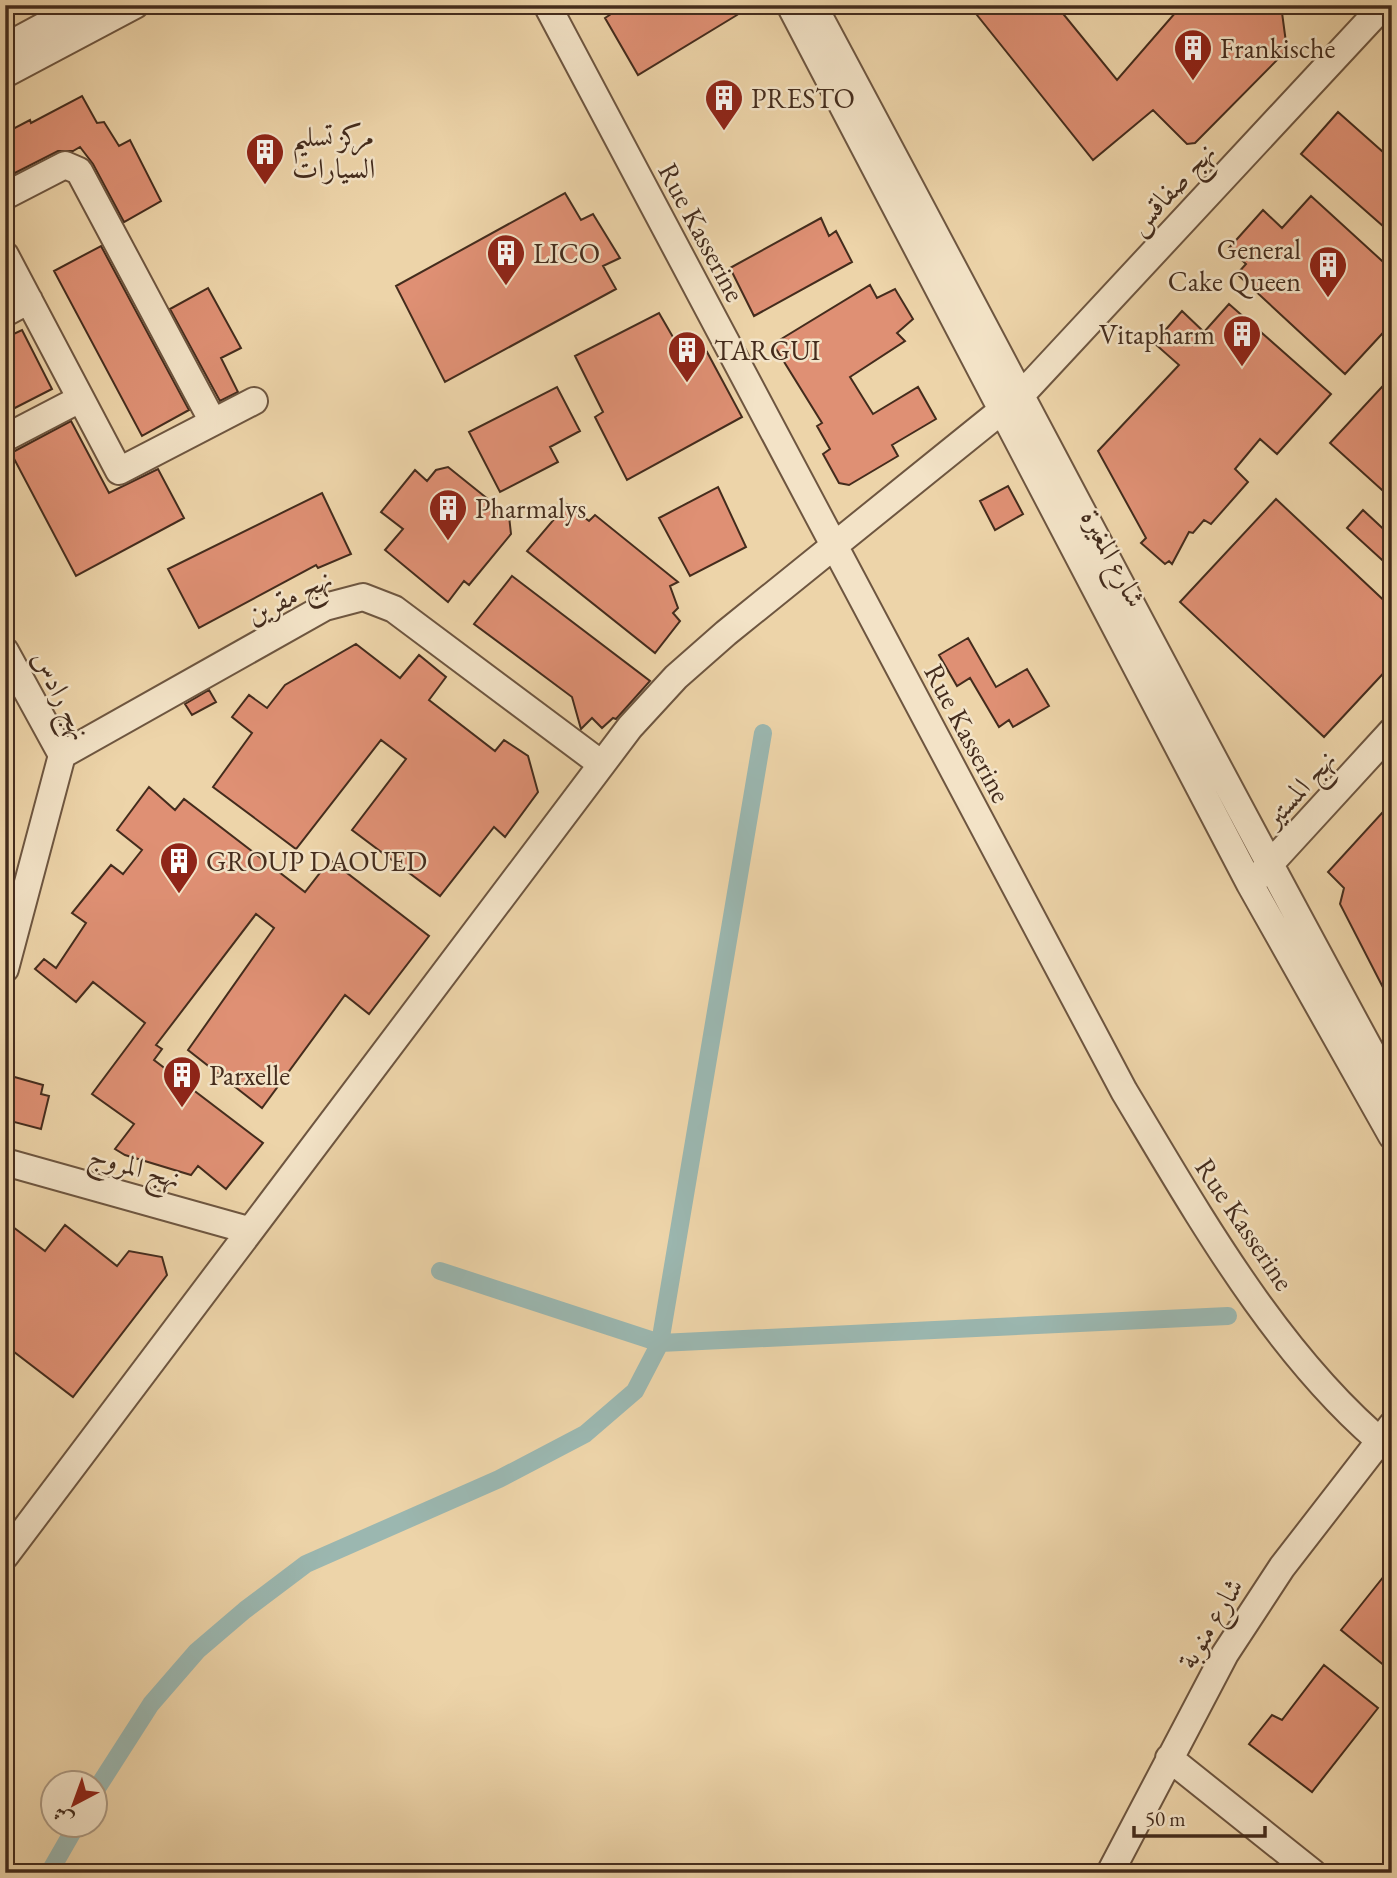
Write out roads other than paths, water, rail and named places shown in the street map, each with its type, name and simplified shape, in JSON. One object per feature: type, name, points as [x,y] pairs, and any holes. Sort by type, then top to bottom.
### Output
[{"type":"street","points":[[5,47],[83,5]]},
{"type":"street","points":[[5,74],[135,5]]},
{"type":"street","name":"Rue Kasserine","points":[[547,5],[1124,1091],[1194,1210],[1276,1327],[1387,1439]]},
{"type":"street","name":"شارع المغيرة","points":[[790,5],[1001,411],[1260,876],[1392,1090]]},
{"type":"street","name":"شارع المغيرة","points":[[813,5],[1022,394],[1260,876],[1392,1136]]},
{"type":"street","name":"نهج صفاقس","points":[[5,1556],[248,1230],[339,1116],[600,763],[676,677],[1022,394],[1371,10]]},
{"type":"street","points":[[5,196],[65,165],[79,171],[213,422]]},
{"type":"street","points":[[5,255],[119,471],[254,401]]},
{"type":"street","points":[[5,313],[29,300]]},
{"type":"street","points":[[5,438],[80,398]]},
{"type":"street","name":"نهج مقرين","points":[[62,755],[325,607],[363,597],[394,609],[600,763]]},
{"type":"street","name":"نهج رادس","points":[[5,651],[62,755],[5,969]]},
{"type":"street","name":"نهج المستير","points":[[1260,876],[1392,731]]},
{"type":"street","name":"نهج المروج","points":[[5,1162],[248,1230]]},
{"type":"street","name":"شارع منوبة","points":[[1110,1873],[1225,1654],[1282,1567],[1387,1439]]},
{"type":"street","points":[[1169,1758],[1313,1873]]},
{"type":"waterway","points":[[108,1771],[151,1704],[197,1651],[245,1610],[306,1564],[499,1479],[585,1434],[635,1391],[660,1343],[763,733]]},
{"type":"waterway","points":[[440,1271],[660,1343],[1228,1316]]},
{"type":"waterway","points":[[49,1873],[68,1840]]},
{"type":"place","name":"Frankische","points":[[1193,82]]},
{"type":"place","name":"PRESTO","points":[[724,132]]},
{"type":"place","name":"مركز تسليم السيارات","points":[[265,186]]},
{"type":"place","name":"LICO","points":[[506,287]]},
{"type":"place","name":"General Cake Queen","points":[[1328,299]]},
{"type":"place","name":"Vitapharm","points":[[1242,368]]},
{"type":"place","name":"TARGUI","points":[[687,384]]},
{"type":"place","name":"Pharmalys","points":[[448,542]]},
{"type":"place","name":"GROUP DAOUED","points":[[179,895]]},
{"type":"place","name":"Parxelle","points":[[182,1109]]}]
